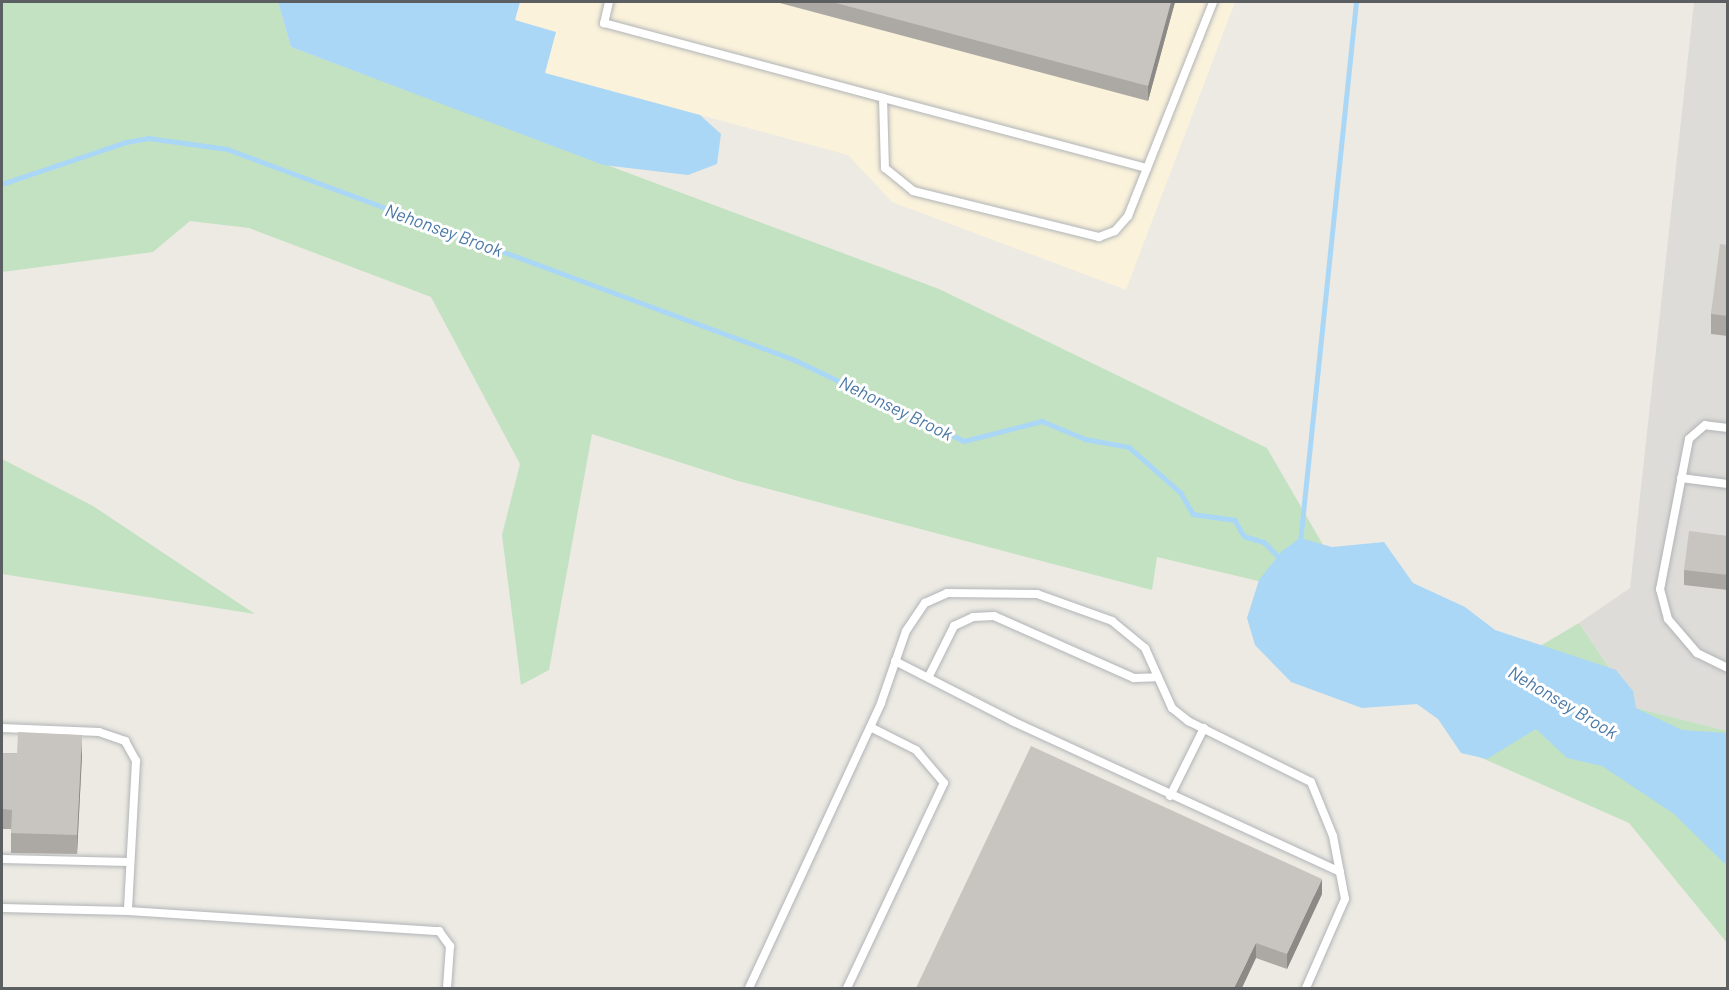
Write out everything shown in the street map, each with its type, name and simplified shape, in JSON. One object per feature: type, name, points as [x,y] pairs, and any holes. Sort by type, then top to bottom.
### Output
[{"type":"lane","points":[[609,2],[604,23],[1147,168]]},
{"type":"lane","points":[[883,98],[881,149],[885,168],[896,183],[1080,237],[1115,231],[1128,216],[1213,2]]},
{"type":"lane","points":[[1728,428],[1705,425],[1689,439],[1660,589],[1668,619],[1697,653],[1728,668]]},
{"type":"lane","points":[[1681,478],[1728,484]]},
{"type":"lane","points":[[749,988],[870,727],[906,631],[925,603],[947,593],[1037,594],[1112,621],[1145,648],[1172,708],[1204,728],[1311,783],[1333,836],[1345,899],[1306,988]]},
{"type":"lane","points":[[929,676],[954,626],[973,617],[994,616],[1134,678],[1158,677]]},
{"type":"lane","points":[[895,661],[1170,796],[1340,872]]},
{"type":"lane","points":[[847,988],[944,783],[916,750],[870,727]]},
{"type":"lane","points":[[2,728],[99,732],[125,741],[136,761],[128,911]]},
{"type":"lane","points":[[1170,796],[1204,728]]},
{"type":"lane","points":[[2,859],[129,862]]},
{"type":"lane","points":[[2,908],[128,911],[439,931],[450,946],[447,988]]},
{"type":"shaded area","points":[[520,2],[1235,2],[1126,290],[892,202],[848,155],[545,73],[514,20]]},
{"type":"shaded area","points":[[1694,2],[1727,2],[1727,731],[1636,708],[1579,623],[1630,588]]},
{"type":"green space","points":[[2,2],[278,2],[291,47],[939,289],[1267,448],[1337,569],[1275,585],[1157,557],[1152,590],[738,481],[592,434],[549,670],[521,685],[502,535],[520,464],[431,297],[249,228],[190,221],[153,252],[2,272]]},
{"type":"green space","points":[[2,459],[93,506],[255,614],[2,574]]},
{"type":"green space","points":[[1579,623],[1636,708],[1727,731],[1727,943],[1629,823],[1457,747],[1506,666]]},
{"type":"water","points":[[278,2],[520,2],[515,20],[556,32],[545,73],[700,115],[721,134],[717,164],[688,175],[603,165],[291,47]]},
{"type":"water","points":[[1300,538],[1332,547],[1384,542],[1413,583],[1465,607],[1495,630],[1616,670],[1633,691],[1636,708],[1682,730],[1727,733],[1727,866],[1674,814],[1602,766],[1567,758],[1536,729],[1487,759],[1461,753],[1438,719],[1417,704],[1362,708],[1291,682],[1255,645],[1247,618],[1259,580],[1282,551]]},
{"type":"building","points":[[832,2],[1171,2],[1148,86]]},
{"type":"building","points":[[1720,244],[1728,245],[1728,316],[1711,314]]},
{"type":"building","points":[[1689,531],[1728,536],[1728,575],[1684,570]]},
{"type":"building","points":[[18,732],[82,735],[77,835],[11,833],[12,810],[2,809],[2,753],[17,754]]},
{"type":"building","points":[[1031,746],[1322,879],[1287,954],[1256,943],[1234,988],[916,988]]},
{"type":"waterway","points":[[1300,542],[1356,2]]},
{"type":"waterway","name":"Nehonsey Brook","points":[[2,184],[126,142],[148,138],[227,149],[795,360],[964,441],[1042,421],[1085,439],[1129,447],[1181,493],[1193,514],[1235,520],[1244,536],[1264,542],[1282,560]]}]
